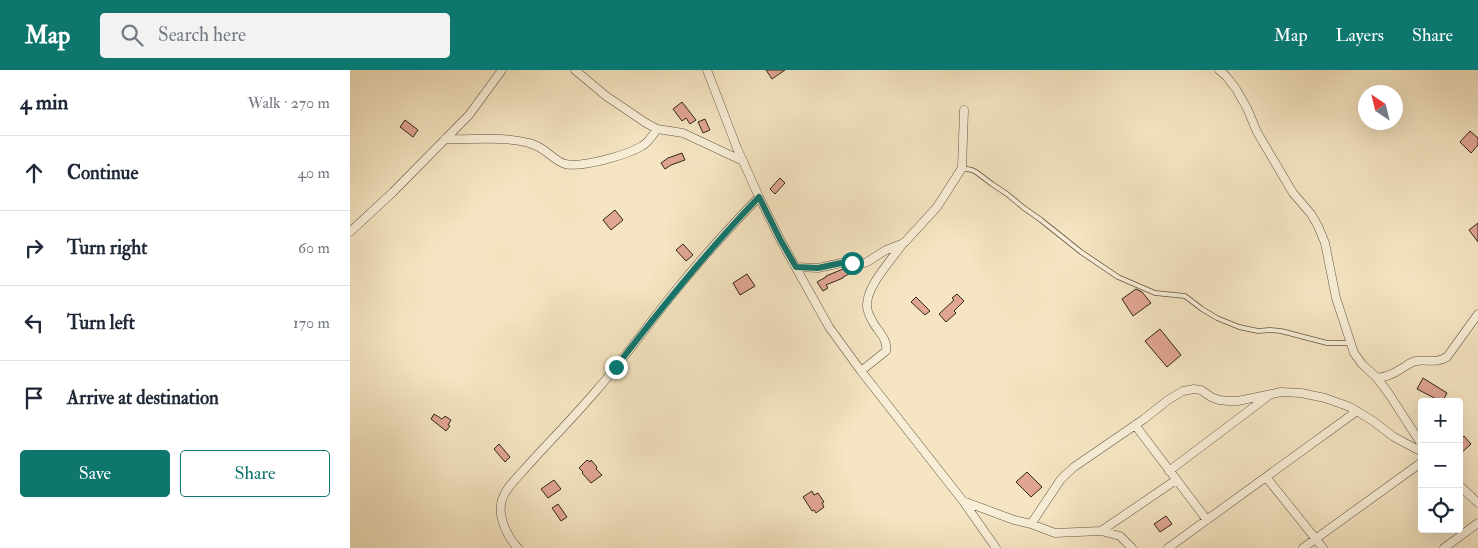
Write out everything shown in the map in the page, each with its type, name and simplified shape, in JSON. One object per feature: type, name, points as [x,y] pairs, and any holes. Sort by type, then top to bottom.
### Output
[{"type":"street","points":[[350,232],[393,192],[468,115],[502,70]]},
{"type":"street","points":[[575,70],[606,96],[657,129],[683,133],[743,161]]},
{"type":"street","points":[[707,70],[759,197],[829,327],[963,501],[996,548]]},
{"type":"street","points":[[1219,70],[1236,90],[1247,108],[1257,132],[1293,193],[1311,214],[1318,226],[1325,244],[1336,298],[1354,353],[1362,364],[1377,378],[1421,443]]},
{"type":"street","points":[[861,371],[886,351],[886,344],[868,311],[867,305],[870,290],[904,243],[937,207],[962,168],[964,110]]},
{"type":"street","points":[[445,139],[488,139],[529,143],[542,147],[564,164],[576,165],[632,151],[644,145],[657,129]]},
{"type":"street","points":[[518,548],[510,537],[500,508],[507,489],[595,393],[676,290],[759,197]]},
{"type":"street","points":[[796,267],[818,268],[841,263],[861,264],[886,250],[904,243]]},
{"type":"street","points":[[1377,378],[1387,376],[1419,360],[1435,361],[1447,357],[1478,314]]},
{"type":"street","points":[[1031,524],[1061,479],[1074,467],[1135,426],[1168,400],[1183,392],[1194,389],[1201,390],[1219,400],[1238,402],[1281,392],[1301,393],[1325,398],[1357,411],[1394,437],[1418,450]]},
{"type":"street","points":[[1169,471],[1270,394]]},
{"type":"street","points":[[1168,548],[1357,411]]},
{"type":"street","points":[[1135,426],[1207,520]]},
{"type":"street","points":[[1303,548],[1418,465]]},
{"type":"street","points":[[1266,477],[1323,548]]},
{"type":"street","points":[[1101,532],[1176,480]]},
{"type":"street","points":[[1461,488],[1478,503]]},
{"type":"street","points":[[963,501],[1055,533],[1101,532],[1120,536],[1132,548]]},
{"type":"street","points":[[1444,548],[1478,523]]},
{"type":"lane","points":[[962,168],[976,172],[1012,197],[1032,215],[1081,252],[1118,277],[1155,293],[1185,296],[1217,318],[1239,327],[1258,331],[1281,331],[1327,343],[1350,343]]},
{"type":"building","points":[[766,70],[785,70],[772,79]]},
{"type":"building","points":[[682,102],[696,120],[690,124],[686,118],[682,121],[673,109]]},
{"type":"building","points":[[705,119],[710,130],[703,133],[698,122]]},
{"type":"building","points":[[405,120],[418,130],[413,137],[400,127]]},
{"type":"building","points":[[1470,131],[1478,138],[1478,145],[1471,153],[1460,142]]},
{"type":"building","points":[[682,153],[685,160],[665,169],[661,163],[668,158]]},
{"type":"building","points":[[780,178],[785,183],[775,194],[770,189]]},
{"type":"building","points":[[615,210],[623,220],[611,230],[603,220]]},
{"type":"building","points":[[1478,223],[1478,242],[1469,230]]},
{"type":"building","points":[[683,244],[693,255],[686,261],[676,250]]},
{"type":"building","points":[[843,269],[848,269],[849,274],[826,285],[828,288],[823,291],[817,282]]},
{"type":"building","points":[[747,274],[755,286],[740,295],[733,283]]},
{"type":"building","points":[[1136,289],[1142,292],[1151,303],[1133,316],[1122,299]]},
{"type":"building","points":[[957,294],[964,301],[954,311],[956,313],[946,322],[939,314],[954,300],[952,298]]},
{"type":"building","points":[[916,297],[930,311],[925,315],[911,302]]},
{"type":"building","points":[[1160,329],[1181,355],[1167,367],[1145,341]]},
{"type":"building","points":[[1423,378],[1447,393],[1444,398],[1434,398],[1417,389]]},
{"type":"building","points":[[434,414],[442,419],[445,416],[451,420],[448,425],[450,426],[446,431],[431,419]]},
{"type":"building","points":[[1463,437],[1471,444],[1463,451],[1463,443]]},
{"type":"building","points":[[499,444],[510,457],[505,462],[494,449]]},
{"type":"building","points":[[587,460],[590,462],[591,460],[602,475],[591,483],[579,468]]},
{"type":"building","points":[[1027,472],[1042,487],[1031,497],[1016,482]]},
{"type":"building","points":[[554,480],[561,489],[548,498],[541,489]]},
{"type":"building","points":[[812,491],[814,495],[818,493],[824,502],[822,503],[824,507],[816,513],[814,510],[812,511],[803,497]]},
{"type":"building","points":[[558,504],[567,517],[561,521],[552,508]]},
{"type":"building","points":[[1166,516],[1172,524],[1160,532],[1154,524]]},
{"type":"route","points":[[616,367],[676,290],[759,197],[796,267],[818,268],[841,263],[852,263]]}]
